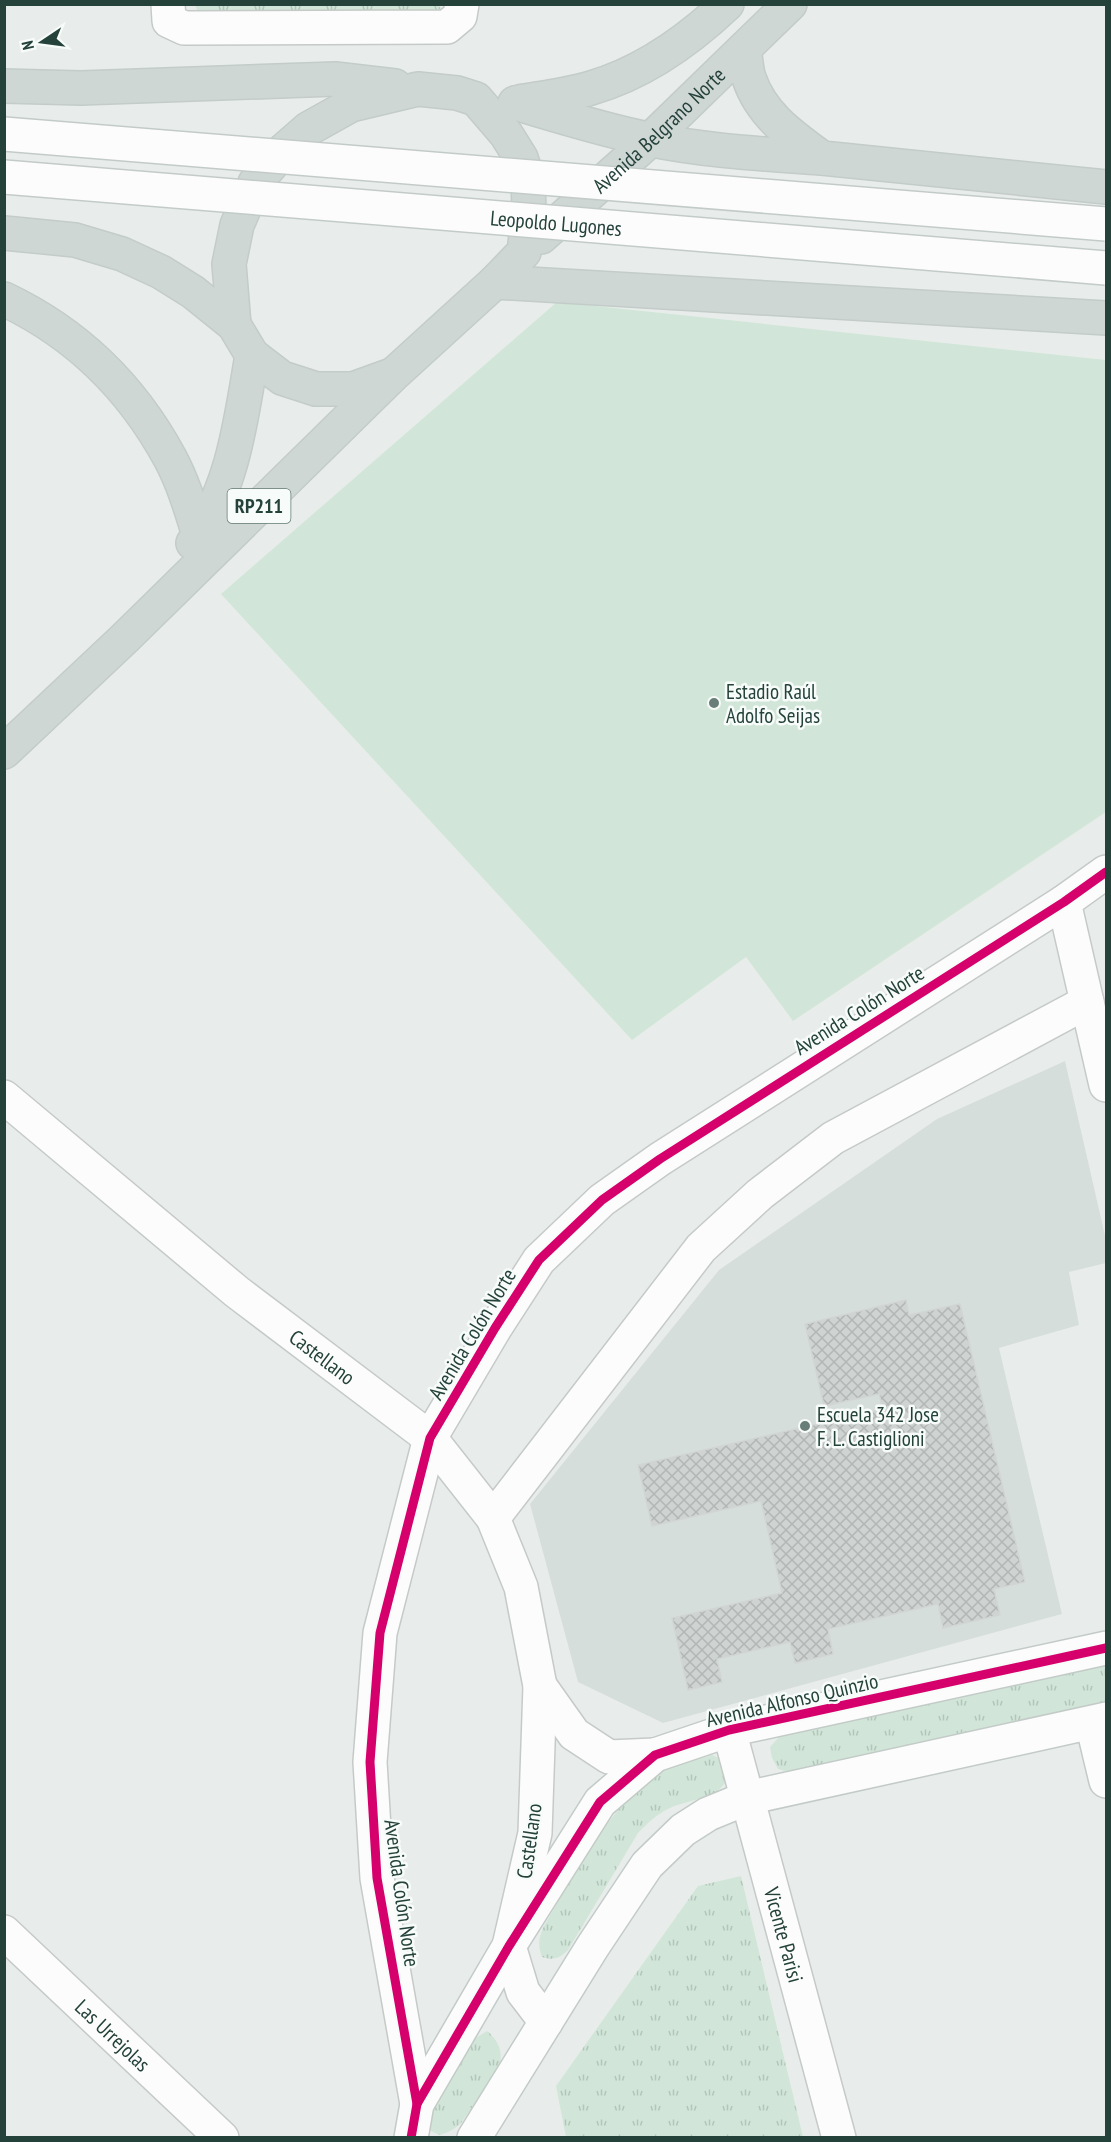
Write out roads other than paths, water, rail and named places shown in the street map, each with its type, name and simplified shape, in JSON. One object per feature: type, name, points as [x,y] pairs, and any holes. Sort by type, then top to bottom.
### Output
[{"type":"main road","points":[[515,103],[591,88],[632,72],[676,47],[703,27],[727,4]]},
{"type":"main road","name":"Avenida Belgrano Norte","points":[[394,374],[495,282],[524,252],[650,140],[790,4]]},
{"type":"main road","points":[[744,49],[749,78],[772,119],[822,158]]},
{"type":"main road","points":[[4,86],[81,87],[335,79],[457,93],[476,99],[515,103],[650,140],[735,153],[822,158],[1107,187]]},
{"type":"main road","points":[[234,325],[229,264],[237,225],[255,183],[284,150],[308,129],[351,105],[418,88]]},
{"type":"main road","points":[[476,99],[506,134],[521,158],[528,180],[529,211],[524,252]]},
{"type":"main road","points":[[4,232],[75,240],[122,254],[160,272],[193,292],[234,325],[252,355],[282,378],[316,389],[352,389],[394,374]]},
{"type":"main road","points":[[495,282],[1107,318]]},
{"type":"main road","points":[[4,298],[33,312],[76,342],[122,387],[150,423],[171,459],[186,494],[199,535]]},
{"type":"main road","name":"RP211","points":[[125,638],[199,535],[218,500],[239,429],[252,355]]},
{"type":"main road","name":"RP211","points":[[4,752],[125,638],[394,374]]},
{"type":"street","points":[[168,4],[169,21],[184,28],[447,27],[460,16],[462,4]]},
{"type":"street","name":"Leopoldo Lugones","points":[[4,134],[1107,224]]},
{"type":"street","name":"Leopoldo Lugones","points":[[4,177],[1107,268]]},
{"type":"street","name":"Avenida Colón Norte","points":[[417,2104],[378,1878],[370,1762],[380,1633],[430,1438],[495,1328],[539,1260],[602,1200],[660,1159],[1064,902],[1107,872]]},
{"type":"street","points":[[1064,902],[1107,1085]]},
{"type":"street","points":[[493,1518],[701,1248],[760,1194],[833,1138],[1087,1002]]},
{"type":"street","name":"Castellano","points":[[4,1097],[237,1292],[430,1438],[493,1518],[521,1587],[540,1686],[535,1833],[509,1946]]},
{"type":"street","name":"Avenida Alfonso Quinzio","points":[[411,2138],[417,2104],[509,1946],[600,1802],[656,1755],[729,1730],[1107,1648]]},
{"type":"street","name":"Castellano","points":[[540,1686],[574,1734],[609,1757],[656,1755]]},
{"type":"street","points":[[474,2138],[593,1946],[647,1865],[683,1830],[708,1814],[747,1798],[1099,1721],[1107,1781]]},
{"type":"street","name":"Vicente Parisi","points":[[729,1730],[839,2138]]},
{"type":"street","name":"Las Urrejolas","points":[[4,1932],[222,2138]]},
{"type":"street","points":[[509,1946],[524,1992],[546,2022]]},
{"type":"place","name":"Estadio Raúl Adolfo Seijas","points":[[714,703]]},
{"type":"place","name":"Escuela 342 Jose F. L. Castiglioni","points":[[805,1426]]}]
